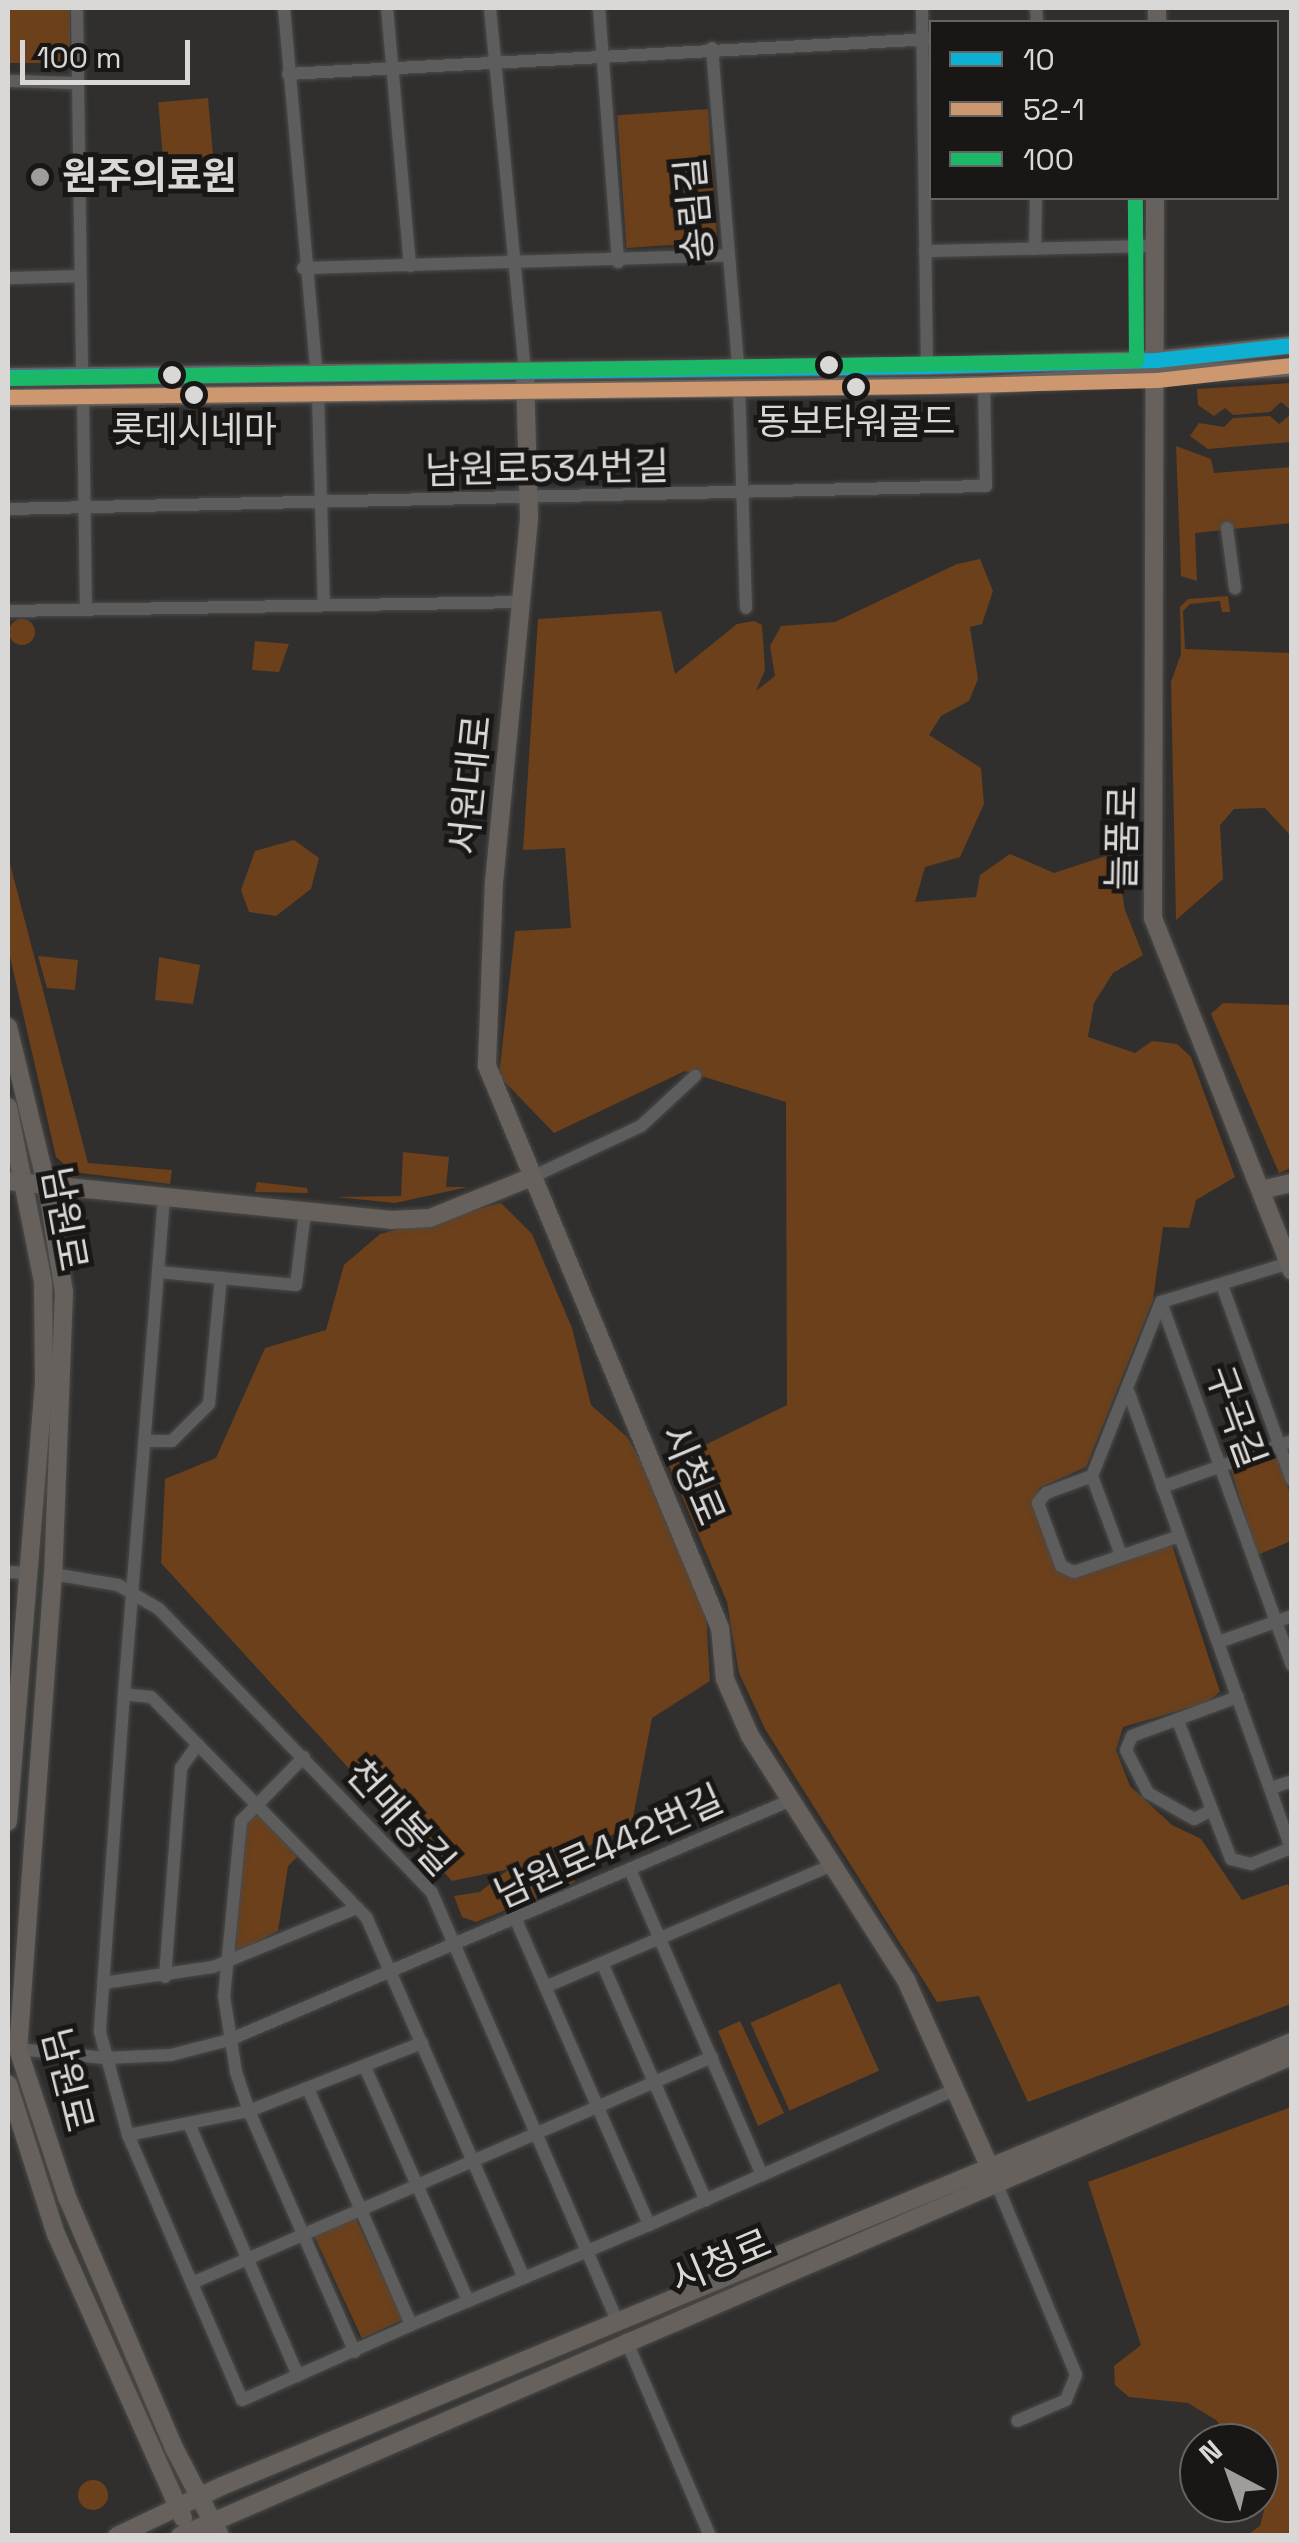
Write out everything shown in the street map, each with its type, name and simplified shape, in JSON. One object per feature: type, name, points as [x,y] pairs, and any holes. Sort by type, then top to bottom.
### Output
[{"type":"street","points":[[76,8],[82,378]]},
{"type":"street","points":[[284,8],[303,268],[318,394],[324,605]]},
{"type":"street","points":[[387,8],[410,266]]},
{"type":"street","points":[[490,8],[516,264]]},
{"type":"street","points":[[599,8],[618,262]]},
{"type":"street","points":[[922,8],[927,39],[928,366]]},
{"type":"street","points":[[288,74],[927,39]]},
{"type":"street","name":"송림길","points":[[712,48],[738,376],[739,496],[746,608]]},
{"type":"street","points":[[8,81],[77,84]]},
{"type":"street","points":[[1035,249],[1036,200]]},
{"type":"street","points":[[1155,200],[1156,360]]},
{"type":"street","points":[[925,251],[1154,246]]},
{"type":"street","points":[[303,268],[618,262],[729,255]]},
{"type":"street","name":"서원대로","points":[[516,264],[530,499],[484,1015],[486,1066],[532,1177]]},
{"type":"street","points":[[8,278],[78,276]]},
{"type":"street","points":[[8,398],[318,394],[526,382],[1156,360],[1292,345]]},
{"type":"street","name":"늘품로","points":[[1156,360],[1153,918],[1171,978],[1290,1267]]},
{"type":"street","points":[[738,376],[984,385],[1156,380],[1292,367]]},
{"type":"street","points":[[8,377],[316,375],[526,382]]},
{"type":"street","name":"남원로534번길","points":[[8,509],[739,496],[986,486],[984,385]]},
{"type":"street","points":[[83,397],[86,610]]},
{"type":"street","points":[[1227,528],[1234,588]]},
{"type":"street","points":[[8,612],[522,602]]},
{"type":"street","name":"남원로","points":[[8,1027],[47,1187],[64,1292],[53,1574],[13,2049],[67,2197],[198,2498],[215,2528]]},
{"type":"street","name":"남원로","points":[[47,1187],[305,1212],[430,1218],[532,1177],[641,1126],[695,1076]]},
{"type":"street","name":"남원로","points":[[8,1107],[17,1181],[44,1299],[30,1573],[8,1822]]},
{"type":"street","name":"시청로","points":[[532,1177],[720,1628],[724,1680],[791,1800],[906,1980],[992,2172]]},
{"type":"street","points":[[17,1181],[47,1187]]},
{"type":"street","points":[[1260,1190],[1292,1182]]},
{"type":"street","points":[[164,1198],[103,1982],[105,2058],[128,2135],[242,2400],[649,2226],[956,2088]]},
{"type":"street","points":[[159,1272],[296,1285],[305,1212]]},
{"type":"street","points":[[1121,1555],[1092,1476],[1161,1302],[1290,1267]]},
{"type":"street","points":[[145,1442],[172,1441],[209,1404],[221,1278]]},
{"type":"street","name":"구곡길","points":[[1222,1286],[1285,1443],[1292,1480]]},
{"type":"street","name":"구곡길","points":[[1161,1302],[1292,1665]]},
{"type":"street","points":[[1128,1393],[1291,1849],[1251,1864],[1232,1859],[1178,1720]]},
{"type":"street","points":[[1162,1487],[1285,1443]]},
{"type":"street","points":[[1092,1476],[1046,1493],[1038,1504],[1062,1566],[1074,1572],[1180,1536]]},
{"type":"street","points":[[8,1572],[53,1574]]},
{"type":"street","name":"천매봉길","points":[[53,1574],[134,1592],[160,1609],[432,1893],[710,2536]]},
{"type":"street","points":[[1220,1642],[1292,1616]]},
{"type":"street","points":[[124,1694],[152,1697],[356,1908],[394,1974],[524,2278]]},
{"type":"street","points":[[1212,1810],[1194,1818],[1148,1792],[1126,1750],[1132,1736],[1238,1697]]},
{"type":"street","points":[[165,1977],[181,1768],[198,1744]]},
{"type":"street","points":[[304,1757],[241,1821],[227,1963],[229,2040],[249,2111],[354,2352]]},
{"type":"street","points":[[1271,1788],[1292,1782]]},
{"type":"street","name":"남원로442번길","points":[[13,2049],[105,2058],[171,2055],[229,2040],[394,1974],[791,1800]]},
{"type":"street","points":[[545,1987],[832,1865]]},
{"type":"street","points":[[630,1870],[762,2175]]},
{"type":"street","points":[[103,1982],[165,1977],[227,1963],[356,1908]]},
{"type":"street","points":[[516,1920],[649,2226]]},
{"type":"street","points":[[604,1965],[706,2200]]},
{"type":"street","name":"시청로","points":[[117,2536],[198,2498],[622,2331],[1292,2042]]},
{"type":"street","points":[[128,2135],[190,2126],[249,2111],[310,2091],[422,2043]]},
{"type":"street","points":[[192,2283],[712,2056]]},
{"type":"street","name":"시청로","points":[[992,2172],[1292,2056]]},
{"type":"street","points":[[365,2067],[468,2302]]},
{"type":"street","name":"남원로","points":[[8,2084],[56,2234],[187,2534]]},
{"type":"street","points":[[310,2091],[411,2325]]},
{"type":"street","points":[[190,2126],[298,2376]]},
{"type":"street","points":[[992,2172],[1076,2375],[1066,2400],[1017,2421]]},
{"type":"street","name":"시청로","points":[[187,2534],[215,2528],[622,2331]]},
{"type":"shaded area","points":[[8,8],[70,8],[70,63],[8,63]]},
{"type":"shaded area","points":[[208,98],[213,156],[163,160],[158,102]]},
{"type":"shaded area","points":[[708,109],[717,242],[626,248],[617,115]]},
{"type":"shaded area","points":[[1291,383],[1291,410],[1281,402],[1270,412],[1233,415],[1225,408],[1214,416],[1198,405],[1197,389]]},
{"type":"shaded area","points":[[1291,414],[1291,442],[1208,449],[1190,436],[1199,423],[1224,427],[1233,418],[1270,416],[1279,424]]},
{"type":"shaded area","points":[[1176,446],[1211,459],[1214,473],[1291,467],[1291,523],[1195,533],[1197,581],[1181,576]]},
{"type":"shaded area","points":[[980,559],[993,591],[982,624],[970,627],[978,679],[969,701],[941,716],[929,735],[981,768],[984,804],[960,857],[925,867],[915,902],[976,897],[980,875],[1010,854],[1054,873],[1115,853],[1125,910],[1143,955],[1113,973],[1094,1003],[1088,1037],[1135,1053],[1152,1041],[1177,1044],[1191,1057],[1235,1177],[1196,1200],[1189,1228],[1163,1227],[1153,1300],[1086,1467],[1039,1488],[1045,1531],[1056,1565],[1077,1576],[1171,1542],[1220,1692],[1205,1703],[1123,1727],[1116,1750],[1130,1786],[1172,1825],[1201,1839],[1242,1900],[1288,1884],[1292,1893],[1291,2004],[1028,2102],[979,1996],[937,2002],[765,1729],[739,1673],[727,1602],[668,1463],[787,1405],[786,1102],[685,1071],[554,1133],[499,1076],[515,931],[571,928],[565,848],[523,850],[538,619],[661,611],[675,674],[737,624],[754,621],[762,625],[765,670],[756,691],[775,676],[770,646],[781,626],[835,622],[957,564]]},
{"type":"shaded area","points":[[1228,596],[1230,612],[1222,612],[1220,601],[1190,604],[1183,611],[1185,649],[1291,653],[1291,836],[1265,808],[1234,809],[1220,825],[1223,879],[1176,920],[1171,682],[1181,654],[1180,607],[1188,599]]},
{"type":"shaded area","points":[[22,619],[31,623],[35,632],[31,641],[22,645],[13,641],[9,632],[13,623]]},
{"type":"shaded area","points":[[255,641],[289,644],[279,672],[252,670]]},
{"type":"shaded area","points":[[294,840],[319,858],[311,889],[276,916],[249,912],[241,890],[255,851]]},
{"type":"shaded area","points":[[8,856],[88,1163],[172,1170],[170,1184],[73,1172],[56,1157],[8,948]]},
{"type":"shaded area","points":[[38,956],[78,960],[75,990],[47,988]]},
{"type":"shaded area","points":[[159,957],[200,965],[193,1004],[155,1000]]},
{"type":"shaded area","points":[[1223,1003],[1291,1005],[1291,1168],[1279,1173],[1211,1014]]},
{"type":"shaded area","points":[[403,1152],[449,1157],[446,1187],[468,1187],[395,1203],[336,1197],[401,1196]]},
{"type":"shaded area","points":[[257,1182],[307,1188],[308,1193],[255,1192]]},
{"type":"shaded area","points":[[501,1203],[532,1234],[572,1328],[591,1405],[627,1437],[647,1471],[706,1614],[710,1681],[652,1718],[630,1833],[614,1834],[565,1857],[575,1882],[476,1922],[462,1917],[454,1896],[480,1892],[509,1869],[452,1881],[161,1563],[165,1479],[216,1458],[265,1348],[326,1330],[344,1265],[380,1234]]},
{"type":"shaded area","points":[[1276,1452],[1291,1496],[1291,1541],[1257,1555],[1231,1469]]},
{"type":"shaded area","points":[[260,1814],[298,1856],[288,1866],[278,1931],[235,1953],[246,1821]]},
{"type":"shaded area","points":[[840,1983],[879,2071],[790,2111],[750,2023]]},
{"type":"shaded area","points":[[740,2021],[784,2113],[758,2126],[718,2031]]},
{"type":"shaded area","points":[[1291,2107],[1291,2535],[1247,2535],[1261,2523],[1279,2523],[1279,2423],[1219,2423],[1188,2403],[1129,2397],[1115,2385],[1114,2366],[1141,2345],[1088,2182]]},
{"type":"shaded area","points":[[355,2217],[403,2319],[362,2338],[314,2236]]},
{"type":"shaded area","points":[[93,2480],[104,2484],[108,2495],[104,2506],[93,2510],[82,2506],[78,2495],[82,2484]]},
{"type":"transit line","name":"100","points":[[8,378],[1136,360],[1135,200]]},
{"type":"transit line","name":"10","points":[[8,377],[927,366],[1156,360],[1292,345]]},
{"type":"transit line","name":"52-1","points":[[8,397],[928,386],[1157,380],[1292,365]]},
{"type":"place","name":"원주의료원","points":[[40,177]]},
{"type":"place","name":"동보타워골드","points":[[856,387]]},
{"type":"place","name":"롯데시네마","points":[[194,395]]}]
